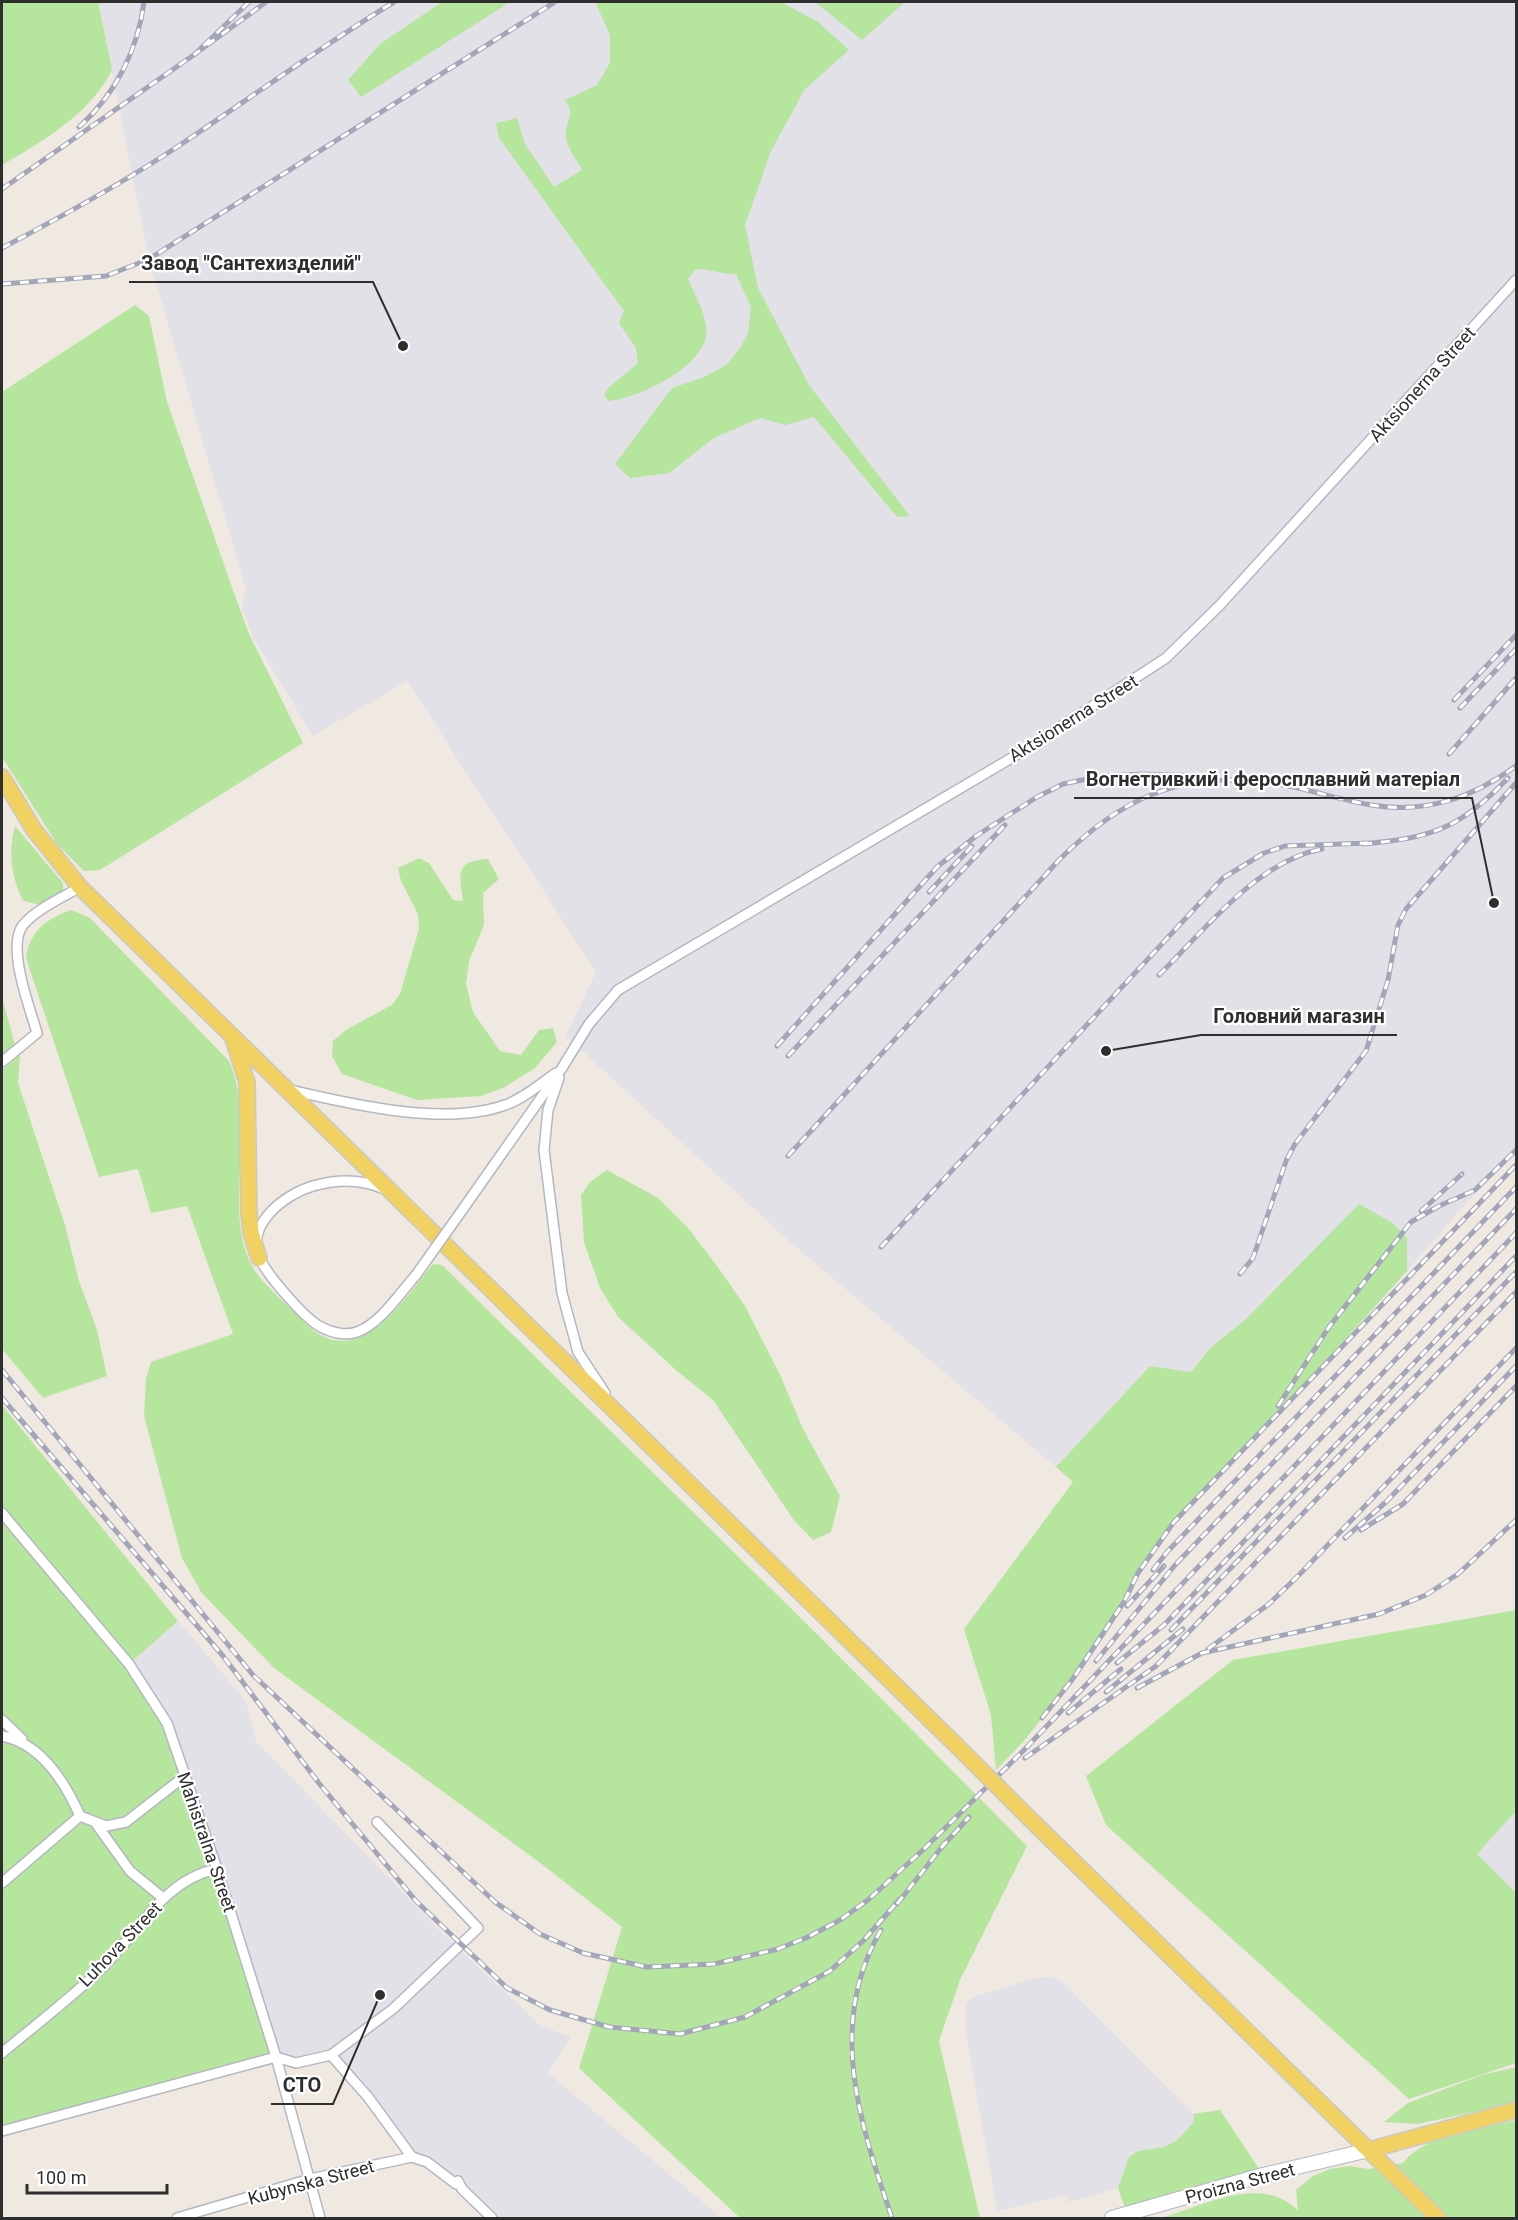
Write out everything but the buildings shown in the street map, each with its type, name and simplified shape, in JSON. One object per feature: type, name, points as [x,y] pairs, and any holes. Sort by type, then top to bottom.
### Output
[{"type":"main road","points":[[2,777],[39,837],[80,887],[290,1090],[1438,2218]]},
{"type":"main road","points":[[231,1033],[247,1082],[250,1223],[259,1258]]},
{"type":"main road","points":[[1369,2150],[1516,2110]]},
{"type":"street","name":"Aktsionerna Street","points":[[562,1068],[589,1024],[618,990],[632,980],[1025,750],[1166,658],[1220,605],[1516,280]]},
{"type":"street","points":[[2,1062],[37,1033],[17,954],[18,932],[40,911],[80,887]]},
{"type":"street","points":[[290,1090],[355,1106],[462,1113],[486,1111],[507,1105],[562,1068]]},
{"type":"street","points":[[397,1196],[376,1185],[335,1180],[303,1189],[273,1209],[263,1221],[260,1229],[259,1258],[309,1318],[321,1327],[341,1334],[358,1332],[371,1323],[416,1275],[562,1068]]},
{"type":"street","points":[[562,1068],[548,1110],[544,1150],[562,1293],[582,1359],[623,1418]]},
{"type":"street","name":"Mahistralna Street","points":[[2,1513],[129,1664],[166,1723],[217,1869],[276,2057],[320,2218]]},
{"type":"street","points":[[2,1720],[31,1747],[67,1787],[80,1816],[106,1826],[126,1822],[185,1776]]},
{"type":"street","points":[[2,1736],[16,1738],[31,1747]]},
{"type":"street","points":[[2,1883],[80,1816]]},
{"type":"street","points":[[94,1822],[102,1829],[130,1871],[163,1898]]},
{"type":"street","points":[[2,2131],[276,2057],[296,2063],[331,2055],[393,2009],[478,1928],[377,1822]]},
{"type":"street","name":"Luhova Street","points":[[2,2053],[100,1970],[163,1898],[198,1872],[217,1869]]},
{"type":"street","points":[[331,2055],[368,2097],[412,2157],[427,2162],[456,2184],[458,2181],[462,2189],[492,2218]]},
{"type":"street","name":"Proizna Street","points":[[1112,2218],[1263,2175],[1369,2150]]},
{"type":"street","name":"Kubynska Street","points":[[177,2218],[310,2179],[412,2157]]},
{"type":"shaded area","points":[[98,2],[1516,2],[1516,1147],[1407,1271],[1407,1238],[1246,1319],[1210,1348],[1191,1372],[1150,1366],[1056,1467],[789,1241],[566,1036],[596,972],[407,681],[313,736],[254,639],[242,608],[246,589],[149,259]]},
{"type":"shaded area","points":[[178,1621],[246,1701],[256,1741],[441,1932],[541,2026],[571,2037],[548,2073],[722,2218],[492,2218],[462,2189],[412,2157],[331,2055],[296,2063],[276,2057],[129,1664]]},
{"type":"shaded area","points":[[1516,1808],[1516,1893],[1477,1854]]},
{"type":"shaded area","points":[[1040,1977],[1052,1977],[1064,1983],[1193,2114],[1194,2122],[1176,2141],[1164,2147],[1138,2151],[1129,2157],[1118,2188],[1069,2202],[1066,2195],[997,2211],[965,2026],[966,2007],[970,1998]]},
{"type":"green space","points":[[2,2],[98,2],[112,70],[92,100],[79,113],[49,136],[2,165]]},
{"type":"green space","points":[[442,2],[510,2],[361,97],[348,80],[380,44]]},
{"type":"green space","points":[[595,2],[781,2],[818,22],[849,50],[805,89],[771,151],[745,225],[758,288],[809,385],[910,516],[897,517],[814,417],[785,425],[760,418],[714,438],[669,473],[630,478],[615,464],[672,388],[704,377],[726,365],[748,334],[751,307],[736,274],[696,269],[688,279],[706,326],[705,340],[698,353],[671,377],[637,394],[608,401],[604,395],[607,389],[638,363],[636,348],[619,323],[624,311],[499,138],[496,123],[517,118],[525,144],[554,187],[582,170],[566,138],[570,109],[565,100],[597,85],[610,63],[610,35]]},
{"type":"green space","points":[[815,2],[905,2],[862,40]]},
{"type":"green space","points":[[135,305],[149,316],[167,402],[249,634],[303,743],[100,870],[84,871],[57,844],[2,757],[2,392]]},
{"type":"green space","points":[[15,826],[63,883],[63,894],[41,905],[23,901],[16,883],[11,855]]},
{"type":"green space","points":[[419,858],[429,863],[453,900],[463,901],[460,876],[462,870],[470,862],[488,859],[499,879],[483,893],[484,925],[469,961],[466,984],[473,1012],[500,1051],[521,1055],[539,1030],[553,1028],[557,1042],[535,1068],[505,1087],[481,1096],[417,1100],[342,1074],[332,1056],[333,1041],[346,1030],[392,1005],[400,994],[419,929],[418,914],[401,881],[398,868]]},
{"type":"green space","points":[[71,910],[90,918],[229,1061],[237,1086],[240,1113],[239,1195],[244,1246],[253,1268],[277,1296],[303,1321],[323,1336],[342,1341],[359,1338],[376,1328],[392,1314],[433,1264],[442,1265],[820,1637],[1027,1846],[960,1980],[939,2041],[980,2218],[740,2218],[579,2068],[622,1927],[543,1865],[274,1668],[201,1592],[182,1558],[144,1416],[146,1379],[151,1362],[233,1334],[187,1206],[151,1213],[138,1169],[99,1177],[26,958],[35,933],[47,922]]},
{"type":"green space","points":[[2,997],[16,1049],[2,1062]]},
{"type":"green space","points":[[20,1055],[18,1083],[65,1225],[79,1281],[97,1330],[107,1376],[43,1398],[2,1349],[2,1070]]},
{"type":"green space","points":[[607,1170],[658,1198],[688,1228],[745,1306],[781,1377],[803,1429],[840,1496],[831,1532],[813,1540],[793,1519],[713,1400],[677,1371],[618,1317],[600,1288],[584,1242],[581,1195],[591,1181]]},
{"type":"green space","points":[[1359,1204],[1393,1223],[1407,1238],[1407,1271],[1258,1436],[1174,1522],[1138,1573],[1124,1602],[1072,1680],[1023,1742],[996,1770],[991,1715],[964,1629],[1073,1482],[1056,1467],[1150,1366],[1191,1372],[1210,1348],[1246,1319]]},
{"type":"green space","points":[[2,1405],[178,1621],[129,1664],[167,1723],[276,2057],[2,2131]]},
{"type":"green space","points":[[1516,1610],[1516,1811],[1477,1854],[1516,1893],[1516,2063],[1409,2099],[1106,1825],[1086,1776],[1233,1660]]},
{"type":"green space","points":[[1516,2067],[1516,2103],[1418,2124],[1384,2122],[1408,2103],[1482,2075]]},
{"type":"green space","points":[[1220,2110],[1263,2175],[1127,2214],[1118,2188],[1129,2157],[1138,2151],[1164,2147],[1176,2141],[1194,2122],[1193,2114]]},
{"type":"green space","points":[[1516,2120],[1516,2218],[1161,2218],[1213,2200],[1250,2193],[1268,2194],[1284,2200],[1298,2211],[1296,2190],[1313,2176],[1330,2169],[1349,2166],[1369,2169],[1403,2163],[1425,2145],[1439,2139]]},
{"type":"railway","points":[[79,127],[104,100],[123,70],[137,37],[144,2]]},
{"type":"railway","points":[[249,2],[195,54],[266,2]]},
{"type":"railway","points":[[2,248],[139,171],[394,2]]},
{"type":"railway","points":[[2,284],[106,276],[149,259],[555,2]]},
{"type":"railway","points":[[2,189],[195,54]]},
{"type":"railway","points":[[1454,700],[1516,635]]},
{"type":"railway","points":[[1460,708],[1516,649]]},
{"type":"railway","points":[[1449,754],[1516,678]]},
{"type":"railway","points":[[788,1156],[1059,860],[1081,839],[1127,806],[1177,786],[1233,780],[1277,784],[1371,805],[1411,807],[1448,801],[1465,795],[1483,787],[1516,766]]},
{"type":"railway","points":[[777,1046],[937,867],[976,836],[1037,797],[1063,784],[1101,776],[1143,774],[1206,776]]},
{"type":"railway","points":[[1363,844],[1408,838],[1443,828],[1475,809],[1508,778]]},
{"type":"railway","points":[[1240,1274],[1253,1258],[1286,1161],[1295,1144],[1366,1051],[1388,980],[1398,925],[1406,909],[1516,783]]},
{"type":"railway","points":[[788,1056],[1005,825]]},
{"type":"railway","points":[[881,1247],[1223,878],[1264,853],[1285,846],[1369,843]]},
{"type":"railway","points":[[929,892],[972,846]]},
{"type":"railway","points":[[1159,975],[1233,900],[1254,882],[1298,856],[1322,849]]},
{"type":"railway","points":[[1278,1406],[1329,1327],[1411,1222],[1475,1190],[1516,1150]]},
{"type":"railway","points":[[1042,1718],[1072,1680],[1124,1602],[1138,1573],[1174,1522],[1516,1165]]},
{"type":"railway","points":[[1421,1211],[1462,1174]]},
{"type":"railway","points":[[1153,1570],[1167,1552],[1516,1187]]},
{"type":"railway","points":[[1096,1661],[1176,1564],[1516,1209]]},
{"type":"railway","points":[[2,1370],[253,1675],[495,1902],[540,1934],[583,1953],[647,1967],[714,1964],[778,1949],[808,1937],[840,1920],[868,1900],[924,1849],[1025,1749],[1516,1233]]},
{"type":"railway","points":[[1117,1663],[1164,1625],[1516,1256]]},
{"type":"railway","points":[[1171,1630],[1516,1272]]},
{"type":"railway","points":[[1025,1758],[1156,1666],[1516,1292]]},
{"type":"railway","points":[[1208,1649],[1269,1604],[1300,1574],[1516,1348]]},
{"type":"railway","points":[[1345,1538],[1386,1502],[1516,1366]]},
{"type":"railway","points":[[1361,1530],[1403,1504],[1516,1386]]},
{"type":"railway","points":[[2,1398],[223,1656],[318,1782],[416,1901],[507,1988],[550,2010],[609,2027],[680,2034],[745,2017],[830,1971],[864,1940],[900,1899]]},
{"type":"railway","points":[[1137,1688],[1202,1653],[1379,1614],[1426,1595],[1458,1574],[1516,1520]]},
{"type":"railway","points":[[1127,1606],[1164,1566]]},
{"type":"railway","points":[[1106,1692],[1183,1629]]},
{"type":"railway","points":[[1068,1713],[1121,1669]]},
{"type":"railway","points":[[941,1848],[969,1817]]},
{"type":"railway","points":[[897,1904],[945,1843]]},
{"type":"railway","points":[[881,1930],[864,1966],[855,2001],[852,2038],[854,2074],[860,2110],[869,2147],[892,2218]]},
{"type":"place","name":"Завод \"Сантехизделий\"","points":[[403,346]]},
{"type":"place","name":"Вогнетривкий і феросплавний матеріал","points":[[1494,903]]},
{"type":"place","name":"Головний магазин","points":[[1106,1051]]},
{"type":"place","name":"СТО","points":[[380,1995]]}]
